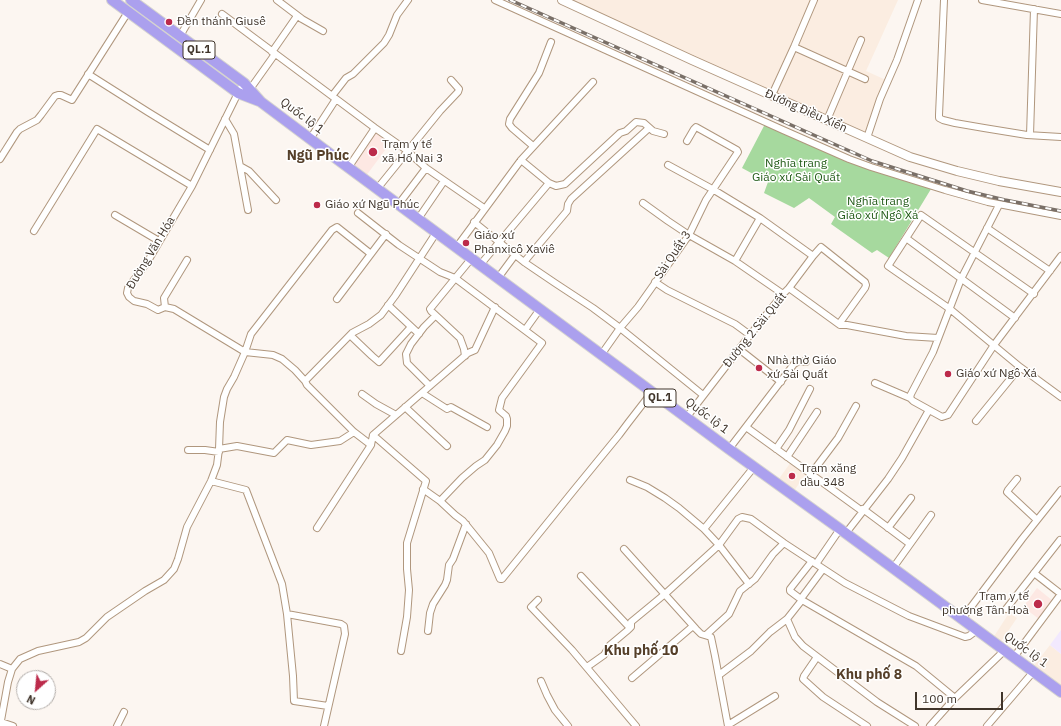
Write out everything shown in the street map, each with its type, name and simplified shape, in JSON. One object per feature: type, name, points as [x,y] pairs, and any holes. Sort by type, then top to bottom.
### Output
[{"type":"highway","name":"Quốc lộ 1","points":[[112,0],[261,102],[686,418],[843,531],[1061,692]]},
{"type":"highway","name":"Quốc lộ 1","points":[[133,1],[180,36],[244,90]]},
{"type":"highway","points":[[128,12],[133,1]]},
{"type":"street","points":[[180,36],[201,0]]},
{"type":"street","points":[[277,0],[297,16],[323,31]]},
{"type":"street","points":[[310,139],[346,78],[353,74],[384,43],[397,15],[408,0]]},
{"type":"street","points":[[495,0],[849,159],[908,179],[999,205],[1061,216]]},
{"type":"street","name":"Đường Điều Xiển","points":[[562,0],[910,157],[957,171],[999,181],[1061,192]]},
{"type":"street","points":[[772,95],[814,0]]},
{"type":"street","points":[[867,138],[880,99],[897,60],[918,0]]},
{"type":"street","points":[[944,0],[939,118],[955,123],[1030,135],[1061,137]]},
{"type":"street","points":[[982,0],[1061,14]]},
{"type":"street","points":[[1030,135],[1034,9]]},
{"type":"street","points":[[0,159],[17,132],[37,120],[55,96],[62,95],[72,100],[128,12]]},
{"type":"street","points":[[222,14],[405,149],[426,168],[484,208]]},
{"type":"street","name":"Đường Văn Hóa","points":[[245,352],[174,309],[165,307],[158,310],[147,304],[134,301],[127,293],[128,288],[148,260],[192,186],[225,119],[244,90],[273,53],[297,16]]},
{"type":"street","points":[[827,120],[861,40]]},
{"type":"street","points":[[533,146],[509,124],[510,119],[538,73],[551,42]]},
{"type":"street","points":[[794,47],[865,79]]},
{"type":"street","points":[[88,74],[210,150]]},
{"type":"street","points":[[377,189],[435,117],[458,92],[459,89],[451,80]]},
{"type":"street","points":[[456,248],[484,208],[521,160],[593,82]]},
{"type":"street","points":[[225,119],[234,134],[248,210]]},
{"type":"street","points":[[521,160],[549,183],[556,186],[565,184],[620,133],[626,131],[636,122],[644,123],[653,131],[664,134]]},
{"type":"street","points":[[348,168],[375,128]]},
{"type":"street","points":[[524,262],[567,211],[568,204],[571,199],[649,128]]},
{"type":"street","name":"Sài Quất 3","points":[[601,355],[620,328],[638,307],[688,235],[706,200],[736,155],[737,150],[696,128],[694,128],[687,141]]},
{"type":"street","points":[[34,231],[97,129],[192,186]]},
{"type":"street","points":[[240,166],[250,171],[276,200]]},
{"type":"street","points":[[668,166],[714,190],[760,218],[813,256]]},
{"type":"street","points":[[398,205],[426,168]]},
{"type":"street","points":[[418,219],[444,181]]},
{"type":"street","points":[[480,265],[549,183]]},
{"type":"street","points":[[643,203],[688,235],[735,261],[783,294]]},
{"type":"street","points":[[910,398],[933,352],[974,252],[999,205]]},
{"type":"street","points":[[358,213],[399,245],[440,272],[455,278],[496,307],[542,343],[502,398],[499,410],[506,416],[506,429],[497,445],[485,460],[466,474],[440,501]]},
{"type":"street","points":[[116,215],[159,241]]},
{"type":"street","points":[[1034,294],[921,215],[888,266],[950,309],[1020,367],[1061,397]]},
{"type":"street","points":[[735,261],[760,218]]},
{"type":"street","points":[[474,222],[500,241],[524,262],[620,328],[703,395]]},
{"type":"street","points":[[13,726],[0,724],[12,669],[20,659],[47,649],[79,642],[86,638],[107,616],[164,580],[174,568],[187,527],[211,481],[217,465],[220,422],[224,397],[245,352],[251,334],[332,230],[337,227],[371,254]]},
{"type":"street","points":[[987,228],[1050,271]]},
{"type":"street","points":[[305,381],[352,333],[369,324],[381,315],[436,233]]},
{"type":"street","points":[[337,299],[386,234]]},
{"type":"street","points":[[906,238],[1015,318]]},
{"type":"street","name":"Đường 2 Sài Quất","points":[[686,418],[821,247],[865,282],[866,285],[839,324]]},
{"type":"street","points":[[498,278],[516,254]]},
{"type":"street","points":[[875,383],[910,398],[942,417],[948,415],[994,345],[1034,294],[1061,256]]},
{"type":"street","points":[[465,356],[460,338],[435,316],[430,309],[471,258]]},
{"type":"street","points":[[165,307],[164,298],[187,260]]},
{"type":"street","points":[[655,282],[667,290],[735,324],[750,335]]},
{"type":"street","points":[[789,288],[839,324],[906,336],[938,338]]},
{"type":"street","points":[[388,305],[419,334]]},
{"type":"street","points":[[317,528],[371,445],[373,435],[465,356],[475,350],[496,307]]},
{"type":"street","points":[[525,330],[540,309]]},
{"type":"street","points":[[430,386],[407,363],[406,354],[411,344],[435,316]]},
{"type":"street","points":[[350,335],[379,362],[411,327]]},
{"type":"street","points":[[403,337],[411,344]]},
{"type":"street","points":[[739,349],[781,382]]},
{"type":"street","points":[[245,352],[273,355],[282,359],[354,432],[371,445]]},
{"type":"street","points":[[729,449],[797,362],[806,362]]},
{"type":"street","points":[[976,421],[1020,367]]},
{"type":"street","points":[[776,449],[789,430],[810,389]]},
{"type":"street","points":[[422,392],[447,409],[451,407],[487,427]]},
{"type":"street","points":[[423,489],[440,501],[466,524],[489,554],[500,579],[502,579],[619,436],[652,392]]},
{"type":"street","points":[[362,394],[396,415]]},
{"type":"street","points":[[811,474],[838,438],[856,406]]},
{"type":"street","points":[[405,407],[447,446]]},
{"type":"street","points":[[929,410],[902,458],[888,479],[863,510],[790,590],[916,666],[955,698]]},
{"type":"street","points":[[787,457],[817,412]]},
{"type":"street","points":[[746,427],[910,544]]},
{"type":"street","points":[[188,450],[219,450],[237,446],[274,453],[287,440],[311,445],[340,441],[354,432]]},
{"type":"street","points":[[373,435],[426,481],[407,543],[409,590],[407,617],[401,651]]},
{"type":"street","points":[[704,529],[754,467]]},
{"type":"street","points":[[1017,479],[1008,492],[1037,520]]},
{"type":"street","points":[[630,480],[647,487],[666,498],[704,529],[719,545],[749,584]]},
{"type":"street","points":[[211,481],[246,490],[282,584],[287,614],[294,701],[328,706]]},
{"type":"street","points":[[962,619],[1061,490]]},
{"type":"street","points":[[888,528],[911,498]]},
{"type":"street","points":[[893,568],[931,515]]},
{"type":"street","points":[[587,668],[604,655],[610,645],[630,628],[631,622],[665,594],[719,545],[738,519],[742,517],[751,519],[822,569],[909,616],[965,637],[977,630]]},
{"type":"street","points":[[428,631],[430,613],[433,604],[445,585],[449,565],[453,559],[466,524]]},
{"type":"street","points":[[1006,609],[1060,540]]},
{"type":"street","points":[[706,635],[729,614],[740,591],[761,571],[773,554],[784,543]]},
{"type":"street","points":[[624,549],[701,634],[710,637],[719,675],[728,725],[775,696]]},
{"type":"street","points":[[719,675],[751,651],[770,632],[787,619],[822,569]]},
{"type":"street","points":[[1014,657],[1061,594],[1034,573]]},
{"type":"street","points":[[581,576],[630,628]]},
{"type":"street","points":[[538,600],[531,608],[572,650],[636,726]]},
{"type":"street","points":[[287,614],[341,624],[344,626],[345,634],[324,726]]},
{"type":"street","points":[[787,619],[796,637],[803,646],[877,702],[914,726]]},
{"type":"street","points":[[632,678],[694,626]]},
{"type":"street","points":[[930,726],[955,698],[1005,650]]},
{"type":"street","points":[[817,657],[804,676],[803,680],[823,697],[867,726]]},
{"type":"street","points":[[0,664],[12,669]]},
{"type":"street","points":[[990,725],[1034,671]]},
{"type":"street","points":[[541,681],[555,710],[568,726]]},
{"type":"street","points":[[117,726],[124,712]]},
{"type":"shaded area","points":[[570,0],[898,0],[866,71],[886,80],[866,134]]},
{"type":"shaded area","name":"Trạm y tế xã Hố Nai 3","points":[[375,131],[391,142],[366,176],[352,167]]},
{"type":"shaded area","name":"Trạm xăng dầu 348","points":[[791,462],[806,473],[794,491],[778,480]]},
{"type":"shaded area","name":"Trạm y tế phường Tân Hoà","points":[[1037,588],[1053,601],[1039,619],[1023,607]]},
{"type":"shaded area","points":[[1009,613],[1017,618],[1000,643],[993,638]]},
{"type":"shaded area","points":[[1061,630],[1061,654],[1050,645]]},
{"type":"shaded area","points":[[1050,645],[1061,654],[1061,688],[1033,667]]},
{"type":"green space","points":[[765,124],[862,166],[931,189],[889,258],[877,250],[872,253],[831,224],[835,217],[809,198],[794,208],[764,193],[768,182],[742,168]]},
{"type":"railway","points":[[510,0],[872,161],[967,191],[1061,211]]},
{"type":"place","name":"Đền thánh Giusê","points":[[169,22]]},
{"type":"place","name":"Trạm y tế xã Hố Nai 3","points":[[373,152]]},
{"type":"place","name":"Giáo xứ Ngũ Phúc","points":[[317,205]]},
{"type":"place","name":"Giáo xứ Phanxicô Xaviê","points":[[466,243]]},
{"type":"place","name":"Nhà thờ Giáo xứ Sài Quất","points":[[759,368]]},
{"type":"place","name":"Giáo xứ Ngô Xá","points":[[948,374]]},
{"type":"place","name":"Trạm xăng dầu 348","points":[[792,476]]},
{"type":"place","name":"Trạm y tế phường Tân Hoà","points":[[1038,604]]},
{"type":"district","name":"Ngũ Phúc","points":[[318,156]]},
{"type":"district","name":"Khu phố 10","points":[[641,651]]},
{"type":"district","name":"Khu phố 8","points":[[869,675]]},
{"type":"park label","name":"Nghĩa trang Giáo xứ Sài Quất","points":[[796,171]]},
{"type":"park label","name":"Nghĩa trang Giáo xứ Ngô Xá","points":[[878,209]]}]
